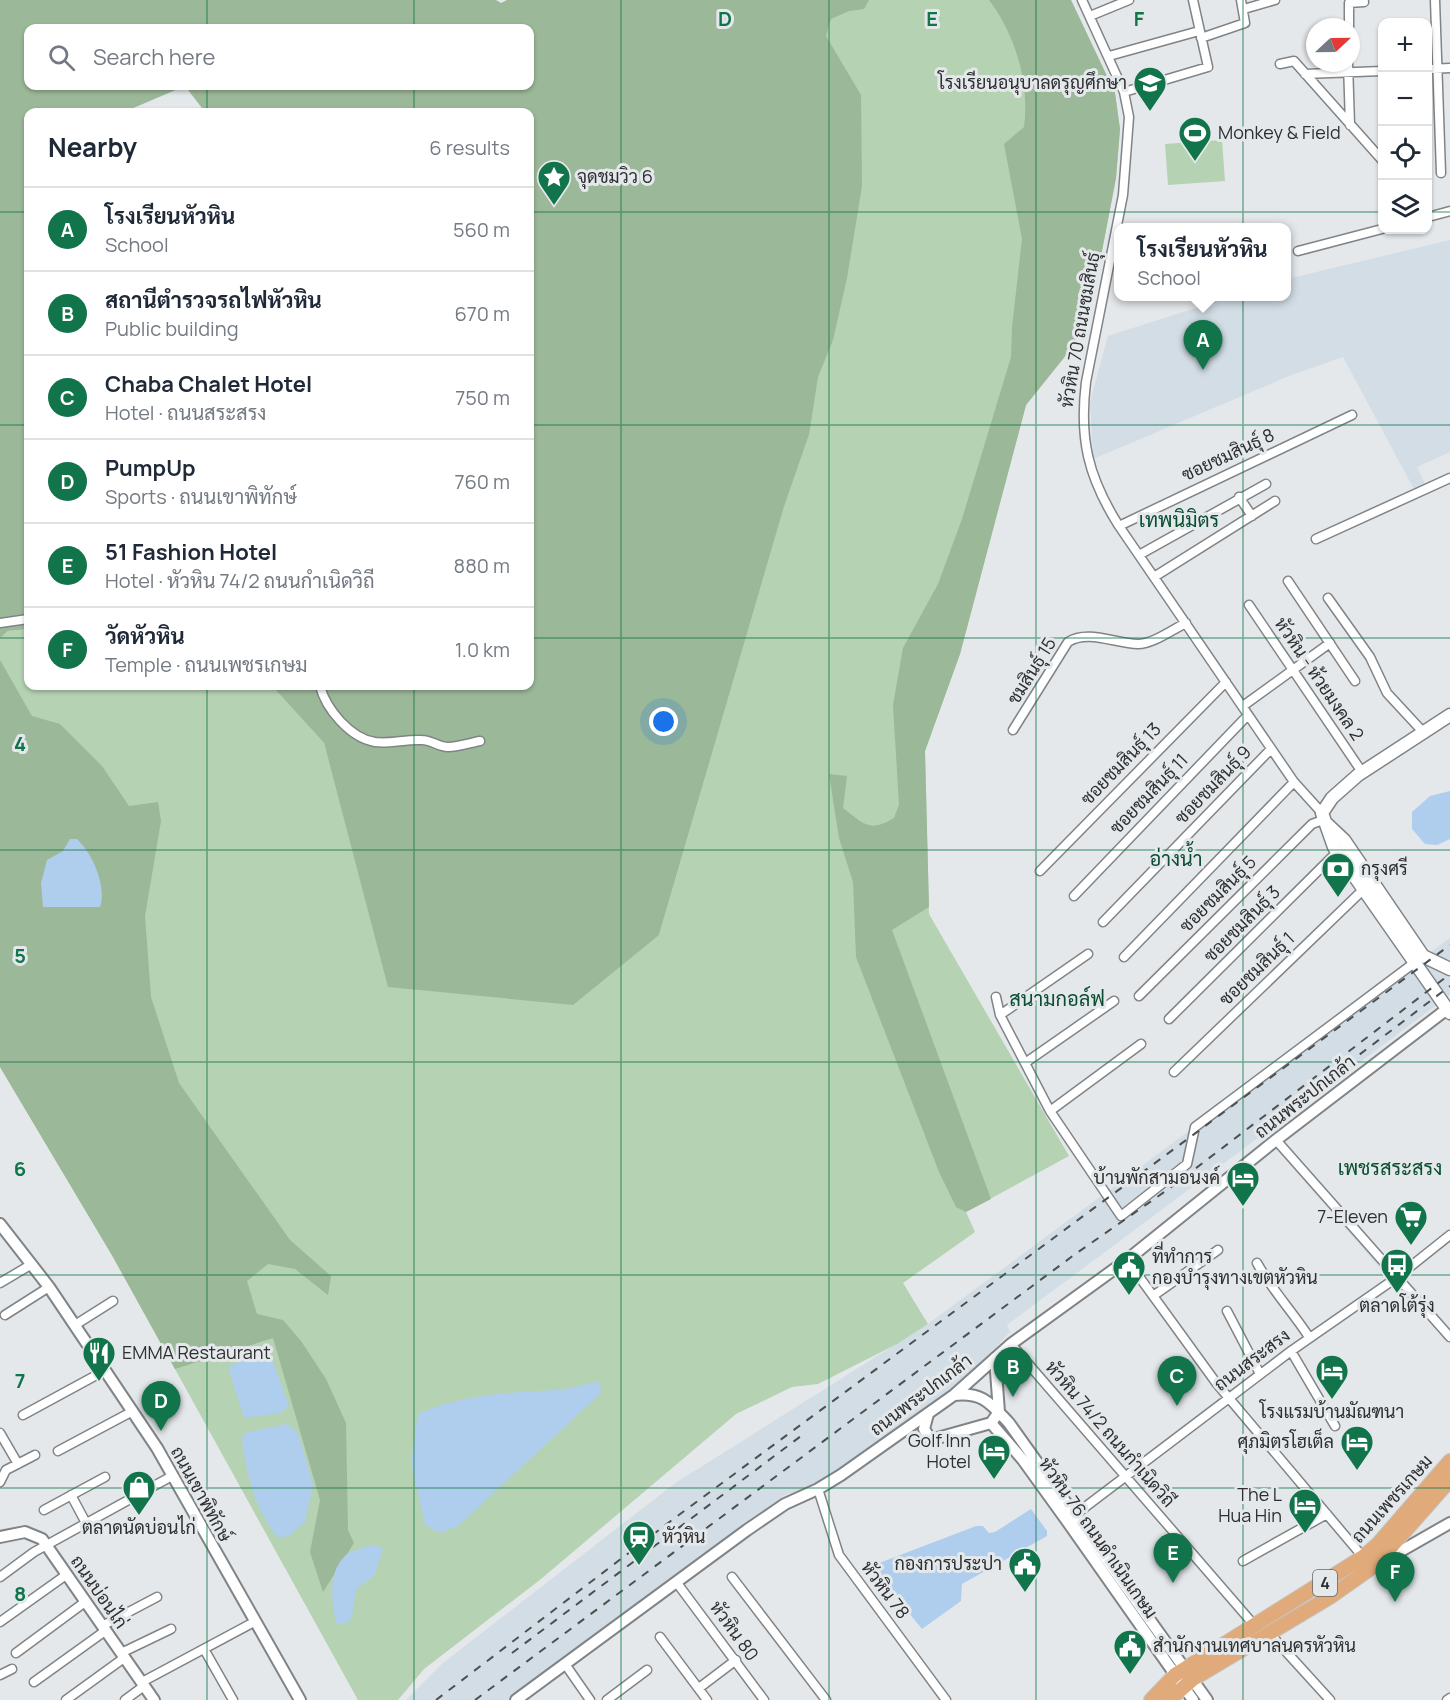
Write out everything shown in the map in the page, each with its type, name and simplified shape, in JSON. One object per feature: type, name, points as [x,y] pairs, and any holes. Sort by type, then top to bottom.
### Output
[{"type":"main road","points":[[1323,816],[1332,798],[1362,772],[1449,715]]},
{"type":"main road","name":"หัวหิน 70 ถนนชมสินธุ์","points":[[1323,816],[1337,852],[1368,886]]},
{"type":"main road","name":"หัวหิน 70 ถนนชมสินธุ์","points":[[1323,816],[1344,840],[1368,886],[1418,960],[1429,985],[1449,1010]]},
{"type":"main road","name":"หัวหิน 70 ถนนชมสินธุ์","points":[[1418,960],[1448,968]]},
{"type":"main road","points":[[1429,985],[1431,972],[1448,968]]},
{"type":"main road","name":"ถนนเพชรเกษม","points":[[1151,1700],[1255,1626],[1368,1562],[1398,1522],[1450,1461]]},
{"type":"main road","name":"ถนนเพชรเกษม","points":[[1169,1700],[1184,1677],[1270,1634],[1340,1591],[1420,1514],[1450,1480]]},
{"type":"street","name":"หัวหิน 70 ถนนชมสินธุ์","points":[[1082,0],[1109,56],[1124,92],[1128,110],[1129,135],[1117,223]]},
{"type":"street","points":[[1090,16],[1129,0]]},
{"type":"street","points":[[1124,92],[1208,67],[1193,0]]},
{"type":"street","points":[[1109,56],[1242,26],[1245,23],[1243,5],[1275,0]]},
{"type":"street","points":[[1435,0],[1432,69],[1441,174]]},
{"type":"street","points":[[1349,18],[1349,3],[1365,2]]},
{"type":"street","points":[[1280,64],[1294,61],[1378,155]]},
{"type":"street","points":[[1360,68],[1378,70]]},
{"type":"street","points":[[1432,69],[1450,68]]},
{"type":"street","points":[[1305,74],[1317,72]]},
{"type":"street","points":[[1348,72],[1350,125]]},
{"type":"street","points":[[1432,216],[1450,211]]},
{"type":"street","points":[[1298,251],[1378,230]]},
{"type":"street","name":"หัวหิน 70 ถนนชมสินธุ์","points":[[1114,239],[1083,409],[1086,453],[1090,466],[1101,495],[1119,526],[1294,782],[1323,816]]},
{"type":"street","name":"ซอยชมสินธุ์ 8","points":[[1119,526],[1352,415]]},
{"type":"street","points":[[1316,539],[1450,478]]},
{"type":"street","points":[[1139,555],[1239,497],[1266,484]]},
{"type":"street","points":[[1239,497],[1252,516]]},
{"type":"street","points":[[1154,578],[1275,501]]},
{"type":"street","points":[[1288,581],[1355,681]]},
{"type":"street","points":[[1328,598],[1370,657],[1387,693],[1424,733]]},
{"type":"street","name":"หัวหิน - ห้วยมงคล 2","points":[[1249,605],[1362,772]]},
{"type":"street","points":[[0,623],[24,620]]},
{"type":"street","name":"ชมสินธุ์ 15","points":[[1013,730],[1068,642],[1074,638],[1089,637],[1139,644],[1186,622]]},
{"type":"street","points":[[1243,706],[1330,643]]},
{"type":"street","name":"ซอยชมสินธุ์ 13","points":[[1040,870],[1226,682]]},
{"type":"street","points":[[322,690],[332,710],[357,736],[366,740],[377,743],[423,740],[446,748],[480,741]]},
{"type":"street","name":"ซอยชมสินธุ์ 11","points":[[1074,896],[1248,715]]},
{"type":"street","name":"ซอยชมสินธุ์ 9","points":[[1103,922],[1271,749]]},
{"type":"street","points":[[1124,957],[1294,782]]},
{"type":"street","name":"ซอยชมสินธุ์ 5","points":[[1139,996],[1312,824],[1323,816]]},
{"type":"street","name":"ซอยชมสินธุ์ 3","points":[[1169,1019],[1337,852]]},
{"type":"street","name":"ซอยชมสินธุ์ 1","points":[[1174,1072],[1368,886]]},
{"type":"street","points":[[1000,1015],[1088,954]]},
{"type":"street","points":[[996,997],[1000,1015],[1050,1111],[1121,1216],[1186,1164],[1195,1127],[1418,960]]},
{"type":"street","points":[[1025,1063],[1114,1001]]},
{"type":"street","name":"ถนนพระปกเกล้า","points":[[516,1700],[785,1504],[818,1489],[954,1395],[1011,1344],[1127,1260],[1276,1140],[1449,1010]]},
{"type":"street","points":[[1050,1111],[1141,1044]]},
{"type":"street","points":[[1276,1140],[1450,1337]]},
{"type":"street","name":"ถนนเขาพิทักษ์","points":[[0,1224],[49,1287],[132,1411],[172,1476],[300,1700]]},
{"type":"street","name":"ถนนสระสรง","points":[[1072,1518],[1260,1374],[1396,1278],[1450,1235]]},
{"type":"street","points":[[1153,1296],[1218,1250]]},
{"type":"street","points":[[1127,1260],[1230,1397],[1368,1562],[1428,1536],[1450,1523]]},
{"type":"street","points":[[1257,1263],[1273,1292],[1285,1300],[1310,1337]]},
{"type":"street","points":[[0,1283],[32,1264]]},
{"type":"street","points":[[5,1315],[49,1287]]},
{"type":"street","points":[[75,1325],[113,1301]]},
{"type":"street","points":[[1227,1311],[1260,1374]]},
{"type":"street","name":"หัวหิน 74/2 ถนนกำเนิดวิถี","points":[[1011,1344],[1255,1626]]},
{"type":"street","points":[[1291,1351],[1335,1426]]},
{"type":"street","points":[[901,1432],[917,1432],[939,1440],[991,1423],[999,1412],[995,1358]]},
{"type":"street","points":[[23,1415],[104,1371]]},
{"type":"street","name":"หัวหิน 76 ถนนดำเนินเกษม","points":[[954,1395],[976,1395],[999,1412],[1027,1457],[1184,1677]]},
{"type":"street","points":[[58,1451],[132,1411]]},
{"type":"street","points":[[928,1414],[924,1429],[928,1437]]},
{"type":"street","name":"หัวหิน 76 ถนนดำเนินเกษม","points":[[991,1423],[1027,1457]]},
{"type":"street","points":[[0,1433],[18,1464]]},
{"type":"street","points":[[0,1482],[6,1470],[35,1455]]},
{"type":"street","points":[[0,1577],[47,1545],[172,1476]]},
{"type":"street","points":[[44,1510],[105,1477]]},
{"type":"street","name":"หัวหิน 78","points":[[818,1489],[839,1555],[946,1700]]},
{"type":"street","points":[[71,1495],[86,1523]]},
{"type":"street","points":[[1243,1561],[1327,1514]]},
{"type":"street","points":[[1420,1514],[1419,1528],[1428,1536]]},
{"type":"street","points":[[0,1537],[30,1532],[47,1545]]},
{"type":"street","name":"ถนนบ่อนไก่","points":[[47,1545],[154,1700]]},
{"type":"street","points":[[0,1622],[66,1575]]},
{"type":"street","points":[[732,1577],[826,1700]]},
{"type":"street","name":"หัวหิน 80","points":[[677,1582],[764,1700]]},
{"type":"street","points":[[34,1682],[103,1628],[157,1597]]},
{"type":"street","points":[[16,1653],[85,1602]]},
{"type":"street","points":[[125,1700],[143,1684],[254,1622]]},
{"type":"street","points":[[66,1700],[123,1656],[171,1629]]},
{"type":"street","points":[[1270,1634],[1330,1700]]},
{"type":"street","points":[[660,1637],[707,1700]]},
{"type":"street","points":[[204,1649],[233,1700]]},
{"type":"street","points":[[699,1688],[736,1660]]},
{"type":"street","points":[[565,1664],[590,1700]]},
{"type":"street","points":[[0,1675],[12,1669]]},
{"type":"street","points":[[607,1700],[647,1670]]},
{"type":"street","points":[[1184,1677],[1193,1700]]},
{"type":"street","points":[[1184,1677],[1208,1700]]},
{"type":"shaded area","points":[[1450,240],[1450,452],[1417,467],[1426,486],[1415,491],[1343,357],[1289,376],[1093,459],[1090,402],[1108,336],[1217,301],[1291,301],[1291,278]]},
{"type":"shaded area","points":[[1450,938],[1450,995],[1007,1325],[1010,1332],[960,1385],[846,1467],[817,1485],[785,1495],[507,1700],[406,1700],[443,1663],[674,1484],[928,1324]]},
{"type":"shaded area","points":[[1287,1145],[1450,1328],[1450,1343],[1388,1277],[1279,1152]]},
{"type":"green space","points":[[0,0],[496,0],[501,3],[507,0],[869,0],[864,9],[849,11],[831,19],[826,36],[861,95],[862,186],[847,278],[833,340],[818,377],[809,435],[784,507],[659,935],[573,1005],[388,987],[324,743],[276,690],[534,690],[534,108],[202,108],[188,90],[534,90],[534,24],[24,24],[24,90],[176,90],[133,108],[24,108],[24,629],[8,631],[0,638]]},
{"type":"green space","points":[[729,0],[1071,0],[1115,93],[1120,129],[1116,178],[1087,329],[1026,405],[960,654],[925,751],[929,914],[1069,1156],[966,1212],[975,1232],[903,1283],[928,1324],[897,1344],[818,1384],[792,1387],[736,1414],[541,1579],[424,1669],[398,1700],[358,1700],[113,1257],[0,1067],[0,638],[8,631],[24,629],[24,690],[276,690],[324,743],[389,987],[659,935],[784,507],[809,435]]},
{"type":"green space","points":[[989,0],[1071,0],[1115,93],[1120,129],[1116,178],[1087,329],[1026,405],[960,654],[925,751],[929,907],[892,930],[991,1199],[966,1212],[956,1207],[939,1172],[856,957],[853,882],[839,838],[829,774],[847,776],[843,808],[862,822],[872,826],[894,818],[899,805],[893,705],[903,648],[938,584],[962,519],[1011,357],[1022,239],[1004,144],[1024,127],[1025,93],[1013,44]]},
{"type":"green space","name":"Monkey & Field","points":[[1222,140],[1225,181],[1168,185],[1165,144]]},
{"type":"green space","points":[[0,660],[32,716],[60,724],[102,766],[129,806],[158,802],[161,821],[145,916],[151,997],[179,1083],[290,1240],[331,1276],[328,1295],[295,1269],[268,1264],[247,1281],[257,1314],[283,1320],[301,1341],[326,1379],[346,1423],[348,1530],[354,1543],[323,1592],[310,1552],[320,1500],[273,1338],[175,1369],[113,1257],[0,1067]]},
{"type":"water","points":[[1450,791],[1450,839],[1437,845],[1425,844],[1412,829],[1412,812],[1430,796]]},
{"type":"water","points":[[70,839],[77,839],[83,845],[97,871],[102,890],[100,907],[43,907],[41,883],[47,860],[63,851]]},
{"type":"water","points":[[262,1351],[269,1351],[289,1406],[281,1413],[244,1418],[228,1367]]},
{"type":"water","points":[[599,1382],[602,1392],[458,1526],[440,1533],[425,1525],[411,1463],[418,1414],[434,1407],[469,1398],[563,1389]]},
{"type":"water","points":[[287,1424],[298,1433],[313,1485],[305,1522],[289,1536],[278,1538],[263,1515],[253,1491],[242,1438],[247,1432]]},
{"type":"water","points":[[1031,1509],[1047,1531],[1047,1536],[962,1584],[961,1601],[922,1629],[873,1569],[874,1565],[976,1526],[983,1526],[989,1533],[995,1532]]},
{"type":"water","points":[[370,1545],[379,1546],[383,1550],[374,1576],[356,1589],[352,1617],[347,1623],[336,1624],[332,1598],[335,1571],[347,1554]]},
{"type":"railway","points":[[436,1700],[672,1520],[1450,945]]},
{"type":"railway","points":[[475,1700],[1074,1255],[1170,1188],[1450,974]]},
{"type":"railway","points":[[1347,1064],[1450,986]]},
{"type":"railway","points":[[512,1653],[805,1433]]},
{"type":"place","name":"โรงเรียนอนุบาลดรุญศึกษา","points":[[1150,112]]},
{"type":"place","name":"Monkey & Field","points":[[1195,162]]},
{"type":"place","name":"จุดชมวิว 6","points":[[554,206]]},
{"type":"place","name":"โรงเรียนหัวหิน","points":[[1203,370]]},
{"type":"place","name":"กรุงศรี","points":[[1338,898]]},
{"type":"place","name":"บ้านพักสามอนงค์","points":[[1243,1207]]},
{"type":"place","name":"7-Eleven","points":[[1411,1246]]},
{"type":"place","name":"ตลาดโต้รุ่ง","points":[[1397,1294]]},
{"type":"place","name":"ที่ทำการ กองบำรุงทางเขตหัวหิน","points":[[1129,1296]]},
{"type":"place","name":"EMMA Restaurant","points":[[99,1382]]},
{"type":"place","name":"สถานีตำรวจรถไฟหัวหิน","points":[[1013,1397]]},
{"type":"place","name":"โรงแรมบ้านมัณฑนา","points":[[1332,1400]]},
{"type":"place","name":"Chaba Chalet Hotel","points":[[1177,1406]]},
{"type":"place","name":"PumpUp","points":[[161,1431]]},
{"type":"place","name":"ศุภมิตรโฮเต็ล","points":[[1357,1471]]},
{"type":"place","name":"Golf Inn Hotel","points":[[994,1480]]},
{"type":"place","name":"ตลาดนัดบ่อนไก่","points":[[139,1516]]},
{"type":"place","name":"The L Hua Hin","points":[[1305,1534]]},
{"type":"place","name":"หัวหิน","points":[[639,1566]]},
{"type":"place","name":"51 Fashion Hotel","points":[[1173,1583]]},
{"type":"place","name":"กองการประปา","points":[[1025,1593]]},
{"type":"place","name":"วัดหัวหิน","points":[[1395,1602]]},
{"type":"place","name":"สำนักงานเทศบาลนครหัวหิน","points":[[1130,1675]]},
{"type":"district","name":"เทพนิมิตร","points":[[1179,520]]},
{"type":"district","name":"อ่างน้ำ","points":[[1176,859]]},
{"type":"district","name":"สนามกอล์ฟ","points":[[1057,999]]},
{"type":"district","name":"เพชรสระสรง","points":[[1390,1168]]}]
